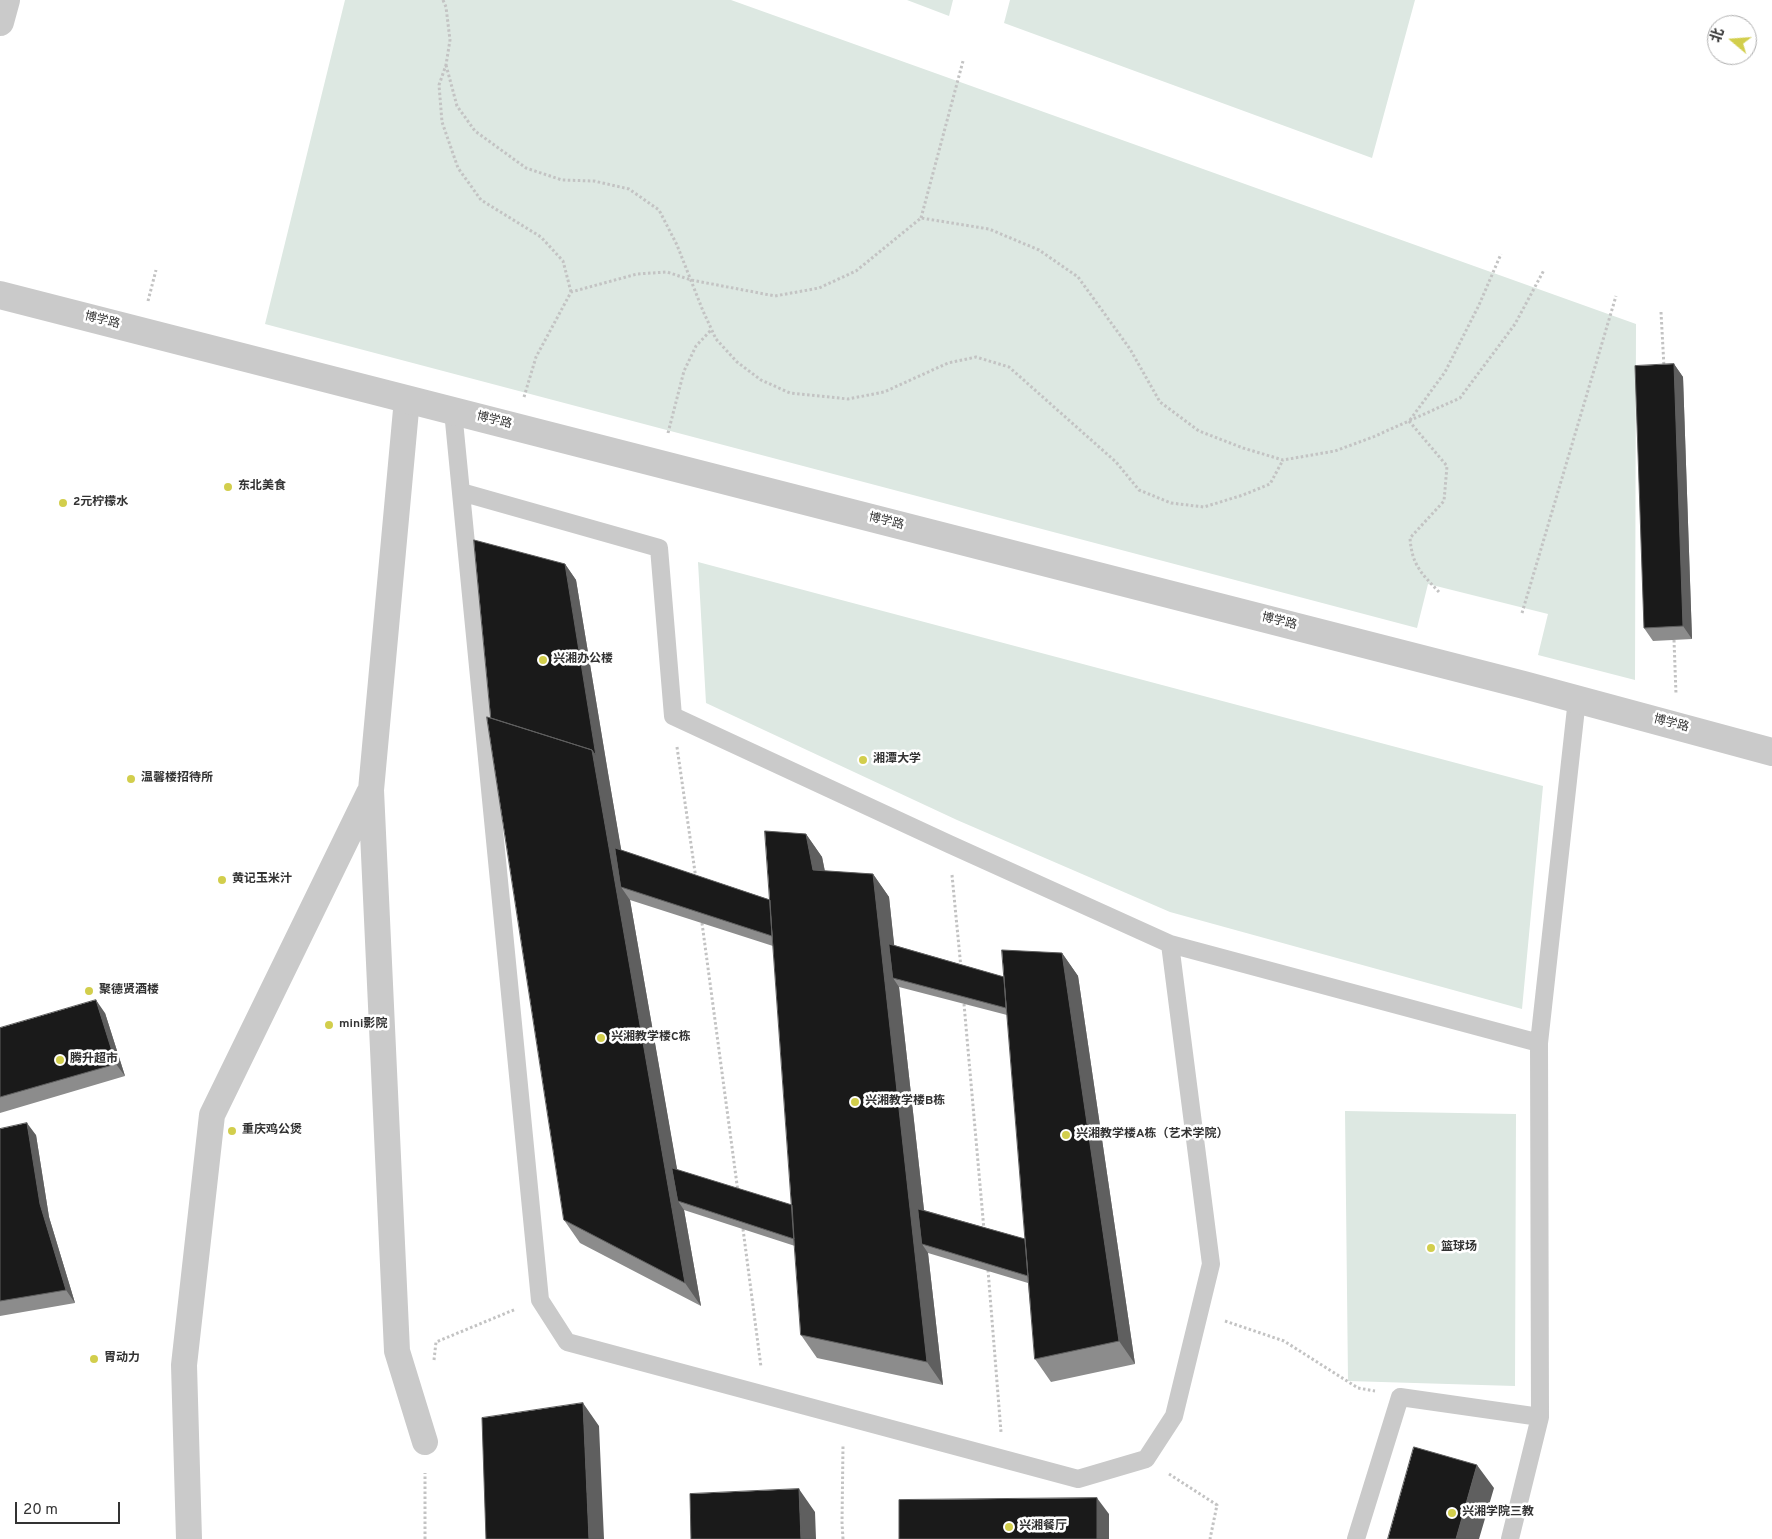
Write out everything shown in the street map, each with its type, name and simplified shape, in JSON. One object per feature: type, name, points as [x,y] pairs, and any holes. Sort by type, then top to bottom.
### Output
[{"type":"street","points":[[0,22],[6,0]]},
{"type":"street","name":"博学路","points":[[0,295],[1577,699],[1772,752]]},
{"type":"street","points":[[407,399],[371,790],[397,1351],[425,1442]]},
{"type":"street","points":[[189,1539],[184,1365],[212,1115],[371,790]]},
{"type":"lane","points":[[454,411],[540,1300],[567,1342],[1078,1479],[1146,1459],[1174,1416],[1211,1264],[1170,944]]},
{"type":"lane","points":[[461,492],[659,548],[673,716],[1170,944],[1539,1043]]},
{"type":"lane","points":[[1510,1539],[1540,1417],[1539,1043],[1577,699]]},
{"type":"lane","points":[[1356,1539],[1400,1397],[1540,1417]]},
{"type":"path","points":[[443,0],[446,7],[450,40],[440,85],[442,122],[458,168],[481,200],[541,237],[563,261],[571,292],[536,357],[524,397]]},
{"type":"path","points":[[571,292],[637,274],[668,272],[691,280],[776,296],[819,288],[856,271],[921,218],[963,61]]},
{"type":"path","points":[[446,64],[457,106],[476,131],[526,168],[562,180],[594,181],[629,189],[658,210],[677,245],[716,339],[737,362],[761,380],[790,393],[818,397],[848,398],[884,392],[948,363],[976,357],[1009,368],[1116,462],[1139,490],[1170,503],[1204,507],[1243,495],[1270,484],[1283,460]]},
{"type":"path","points":[[921,218],[989,229],[1039,250],[1078,277],[1130,349],[1160,402],[1199,431],[1243,448],[1283,460],[1335,451],[1460,398],[1515,324],[1544,270]]},
{"type":"path","points":[[1409,421],[1445,372],[1479,305],[1501,254]]},
{"type":"path","points":[[1522,613],[1616,296]]},
{"type":"path","points":[[1661,312],[1664,368]]},
{"type":"path","points":[[660,464],[684,371],[696,346],[712,329]]},
{"type":"path","points":[[1409,421],[1446,466],[1444,501],[1410,538],[1411,556],[1424,577],[1439,592]]},
{"type":"path","points":[[1674,640],[1676,700]]},
{"type":"path","points":[[673,716],[697,885]]},
{"type":"path","points":[[949,844],[962,972]]},
{"type":"path","points":[[702,923],[738,1195]]},
{"type":"path","points":[[964,1004],[984,1235]]},
{"type":"path","points":[[743,1229],[765,1395]]},
{"type":"path","points":[[988,1270],[1004,1459]]},
{"type":"path","points":[[433,1370],[436,1342],[540,1300]]},
{"type":"path","points":[[1199,1312],[1284,1341],[1358,1388],[1400,1397]]},
{"type":"path","points":[[843,1539],[844,1416]]},
{"type":"path","points":[[425,1442],[425,1539]]},
{"type":"path","points":[[1146,1459],[1217,1505],[1210,1539]]},
{"type":"shaded area","points":[[345,0],[731,0],[1636,324],[1635,680],[1538,655],[1548,614],[1428,584],[1417,628],[265,324]]},
{"type":"shaded area","points":[[907,0],[953,0],[949,16]]},
{"type":"shaded area","points":[[1010,0],[1415,0],[1372,158],[1004,23]]},
{"type":"shaded area","points":[[698,562],[1543,786],[1522,1009],[1170,912],[957,820],[706,703]]},
{"type":"shaded area","name":"篮球场","points":[[1345,1111],[1516,1114],[1515,1386],[1348,1381]]},
{"type":"building","points":[[1674,364],[1683,626],[1644,628],[1635,366]]},
{"type":"building","name":"兴湘办公楼","points":[[474,540],[565,564],[596,756],[592,750],[491,718]]},
{"type":"building","name":"兴湘教学楼C栋","points":[[487,717],[592,750],[685,1283],[564,1220]]},
{"type":"building","name":"兴湘教学楼B栋","points":[[765,831],[806,834],[813,870],[873,874],[927,1362],[801,1335]]},
{"type":"building","points":[[615,848],[770,900],[772,936],[621,887]]},
{"type":"building","points":[[889,944],[1004,977],[1006,1008],[893,978]]},
{"type":"building","name":"兴湘教学楼A栋（艺术学院）","points":[[1002,950],[1062,953],[1119,1341],[1035,1359]]},
{"type":"building","name":"腾升超市","points":[[96,1000],[116,1064],[0,1097],[0,1028]]},
{"type":"building","points":[[27,1123],[40,1204],[66,1290],[0,1301],[0,1129]]},
{"type":"building","points":[[672,1168],[792,1205],[794,1239],[678,1201]]},
{"type":"building","points":[[918,1209],[1025,1239],[1028,1276],[922,1244]]},
{"type":"building","points":[[583,1403],[589,1539],[486,1539],[482,1418]]},
{"type":"building","points":[[1414,1447],[1477,1465],[1456,1539],[1388,1539]]},
{"type":"building","points":[[799,1489],[801,1539],[691,1539],[690,1494]]},
{"type":"building","points":[[1097,1498],[1097,1539],[899,1539],[899,1500]]},
{"type":"place","name":"东北美食","points":[[228,487]]},
{"type":"place","name":"2元柠檬水","points":[[63,503]]},
{"type":"place","name":"兴湘办公楼","points":[[543,660]]},
{"type":"place","name":"湘潭大学","points":[[863,760]]},
{"type":"place","name":"温馨楼招待所","points":[[131,779]]},
{"type":"place","name":"黄记玉米汁","points":[[222,880]]},
{"type":"place","name":"聚德贤酒楼","points":[[89,991]]},
{"type":"place","name":"mini影院","points":[[329,1025]]},
{"type":"place","name":"兴湘教学楼C栋","points":[[601,1038]]},
{"type":"place","name":"腾升超市","points":[[60,1060]]},
{"type":"place","name":"兴湘教学楼B栋","points":[[855,1102]]},
{"type":"place","name":"重庆鸡公煲","points":[[232,1131]]},
{"type":"place","name":"兴湘教学楼A栋（艺术学院）","points":[[1066,1135]]},
{"type":"place","name":"篮球场","points":[[1431,1248]]},
{"type":"place","name":"胃动力","points":[[94,1359]]},
{"type":"place","name":"兴湘学院三教","points":[[1452,1513]]},
{"type":"place","name":"兴湘餐厅","points":[[1009,1527]]}]
